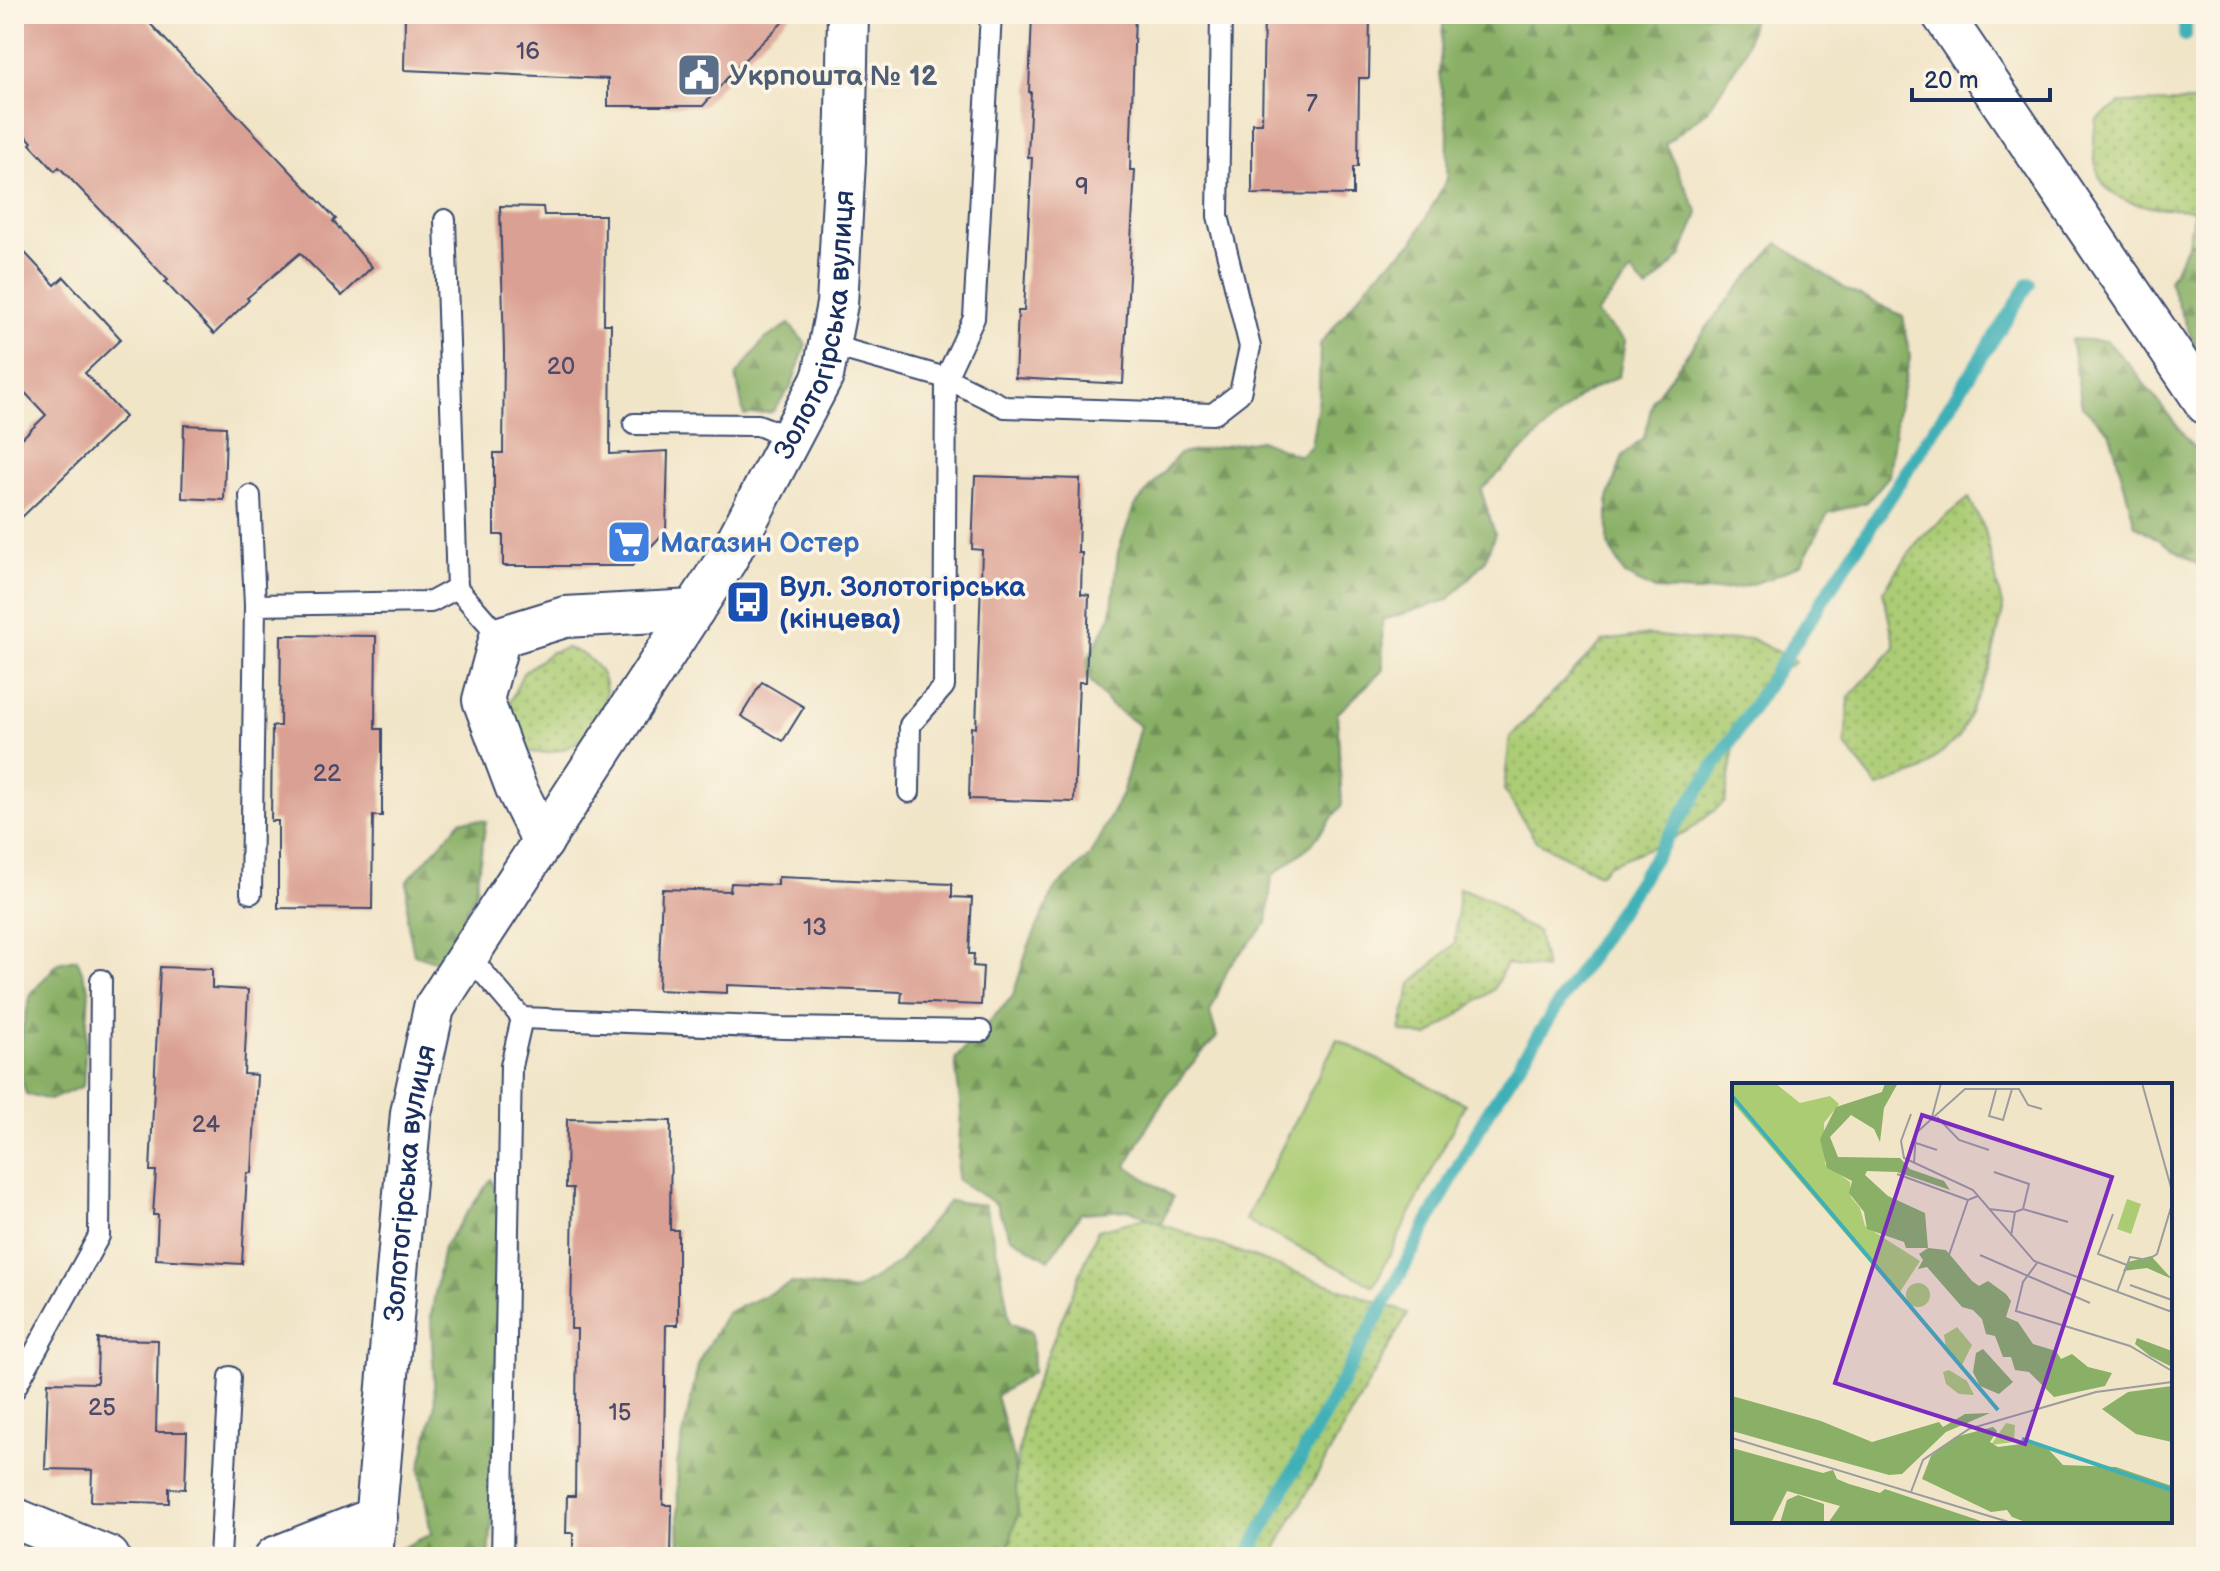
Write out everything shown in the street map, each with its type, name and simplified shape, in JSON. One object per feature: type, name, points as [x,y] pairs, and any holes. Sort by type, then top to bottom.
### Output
[{"type":"street","name":"Золотогірська вулиця","points":[[372,1557],[411,1113],[434,1008],[727,559],[823,376],[837,304],[845,161],[848,14]]},
{"type":"street","points":[[1942,14],[2206,404]]},
{"type":"street","points":[[543,842],[516,788],[483,700],[500,637],[565,617],[694,610]]},
{"type":"street","points":[[275,1557],[377,1517]]},
{"type":"street","points":[[14,1518],[109,1557]]},
{"type":"lane","points":[[909,792],[910,725],[944,686],[946,378],[974,318],[991,14]]},
{"type":"lane","points":[[829,345],[946,378],[1005,407],[1213,414],[1240,393],[1250,347],[1218,216],[1221,14]]},
{"type":"lane","points":[[445,220],[457,588],[500,637]]},
{"type":"lane","points":[[634,424],[758,425],[791,438]]},
{"type":"lane","points":[[250,496],[255,605],[251,893]]},
{"type":"lane","points":[[255,605],[431,602],[457,588]]},
{"type":"lane","points":[[469,956],[522,1018],[783,1028],[981,1031]]},
{"type":"lane","points":[[14,1390],[99,1236],[101,980]]},
{"type":"lane","points":[[502,1557],[511,1066],[522,1018]]},
{"type":"lane","points":[[220,1557],[230,1377]]},
{"type":"green space","points":[[1444,14],[1754,14],[1744,54],[1708,110],[1665,144],[1698,213],[1682,255],[1647,290],[1631,272],[1596,314],[1625,341],[1619,376],[1581,395],[1481,490],[1495,534],[1484,562],[1448,600],[1382,620],[1383,670],[1337,714],[1342,805],[1312,844],[1272,876],[1267,923],[1229,966],[1210,1013],[1217,1037],[1166,1097],[1127,1166],[1173,1197],[1161,1224],[1131,1210],[1081,1213],[1049,1260],[1010,1236],[996,1204],[957,1180],[961,1111],[955,1059],[1013,996],[1028,947],[1054,890],[1089,857],[1122,794],[1140,726],[1110,705],[1082,670],[1111,616],[1118,552],[1134,507],[1179,454],[1260,440],[1299,456],[1311,446],[1319,397],[1320,344],[1375,276],[1413,242],[1447,179],[1448,131],[1439,73]]},
{"type":"green space","points":[[2206,95],[2206,241],[2188,243],[2194,210],[2130,202],[2115,195],[2104,184],[2097,169],[2094,148],[2096,120],[2120,103],[2196,102]]},
{"type":"green space","points":[[2206,241],[2206,375],[2169,281],[2188,243]]},
{"type":"green space","points":[[1778,243],[1846,289],[1903,316],[1910,358],[1897,414],[1889,476],[1867,502],[1828,513],[1802,563],[1771,578],[1738,588],[1699,592],[1655,590],[1625,575],[1608,545],[1608,499],[1623,455],[1644,438],[1653,400],[1723,306]]},
{"type":"green space","points":[[789,324],[806,344],[791,387],[772,412],[744,415],[736,376],[764,340]]},
{"type":"green space","points":[[2071,339],[2107,341],[2195,449],[2206,470],[2206,569],[2135,525],[2110,432],[2082,406]]},
{"type":"green space","points":[[1969,498],[1985,530],[2003,610],[1989,670],[1959,737],[1919,772],[1878,787],[1845,745],[1849,697],[1895,647],[1883,591],[1920,538]]},
{"type":"green space","points":[[1649,635],[1712,642],[1750,638],[1796,661],[1761,682],[1737,727],[1725,802],[1686,833],[1610,864],[1599,874],[1536,841],[1504,790],[1510,737],[1603,641]]},
{"type":"green space","points":[[567,648],[589,659],[602,675],[606,693],[602,712],[592,729],[576,743],[555,751],[530,752],[518,738],[510,702],[523,673],[551,652]]},
{"type":"green space","points":[[462,820],[486,821],[475,894],[440,963],[414,954],[407,920],[407,881]]},
{"type":"green space","points":[[1459,888],[1489,899],[1517,922],[1538,932],[1545,969],[1506,964],[1494,989],[1427,1037],[1400,1031],[1411,984],[1455,943]]},
{"type":"green space","points":[[77,959],[89,989],[83,1086],[50,1100],[26,1094],[18,1068],[31,994],[58,963]]},
{"type":"green space","points":[[1337,1039],[1465,1104],[1374,1286],[1245,1220]]},
{"type":"green space","points":[[491,1179],[516,1241],[489,1557],[384,1557],[431,1534],[420,1469],[435,1404],[431,1316],[443,1247]]},
{"type":"green space","points":[[949,1201],[985,1205],[1000,1264],[1010,1323],[1032,1332],[1033,1372],[996,1396],[1014,1460],[1018,1513],[1006,1557],[679,1557],[677,1464],[699,1361],[726,1313],[792,1283],[854,1291],[897,1264]]},
{"type":"green space","points":[[1145,1218],[1408,1313],[1271,1557],[1002,1557],[1026,1407],[1098,1230]]},
{"type":"building","points":[[14,14],[141,14],[336,219],[333,221],[372,267],[342,296],[300,253],[247,298],[249,300],[214,334],[165,282],[168,280],[59,167],[55,171],[14,123]]},
{"type":"building","points":[[405,14],[791,14],[735,69],[703,106],[608,106],[608,79],[404,70]]},
{"type":"building","points":[[1032,14],[1135,14],[1130,170],[1135,170],[1123,384],[1015,378],[1018,311],[1024,311],[1032,158],[1028,157]]},
{"type":"building","points":[[1264,14],[1370,14],[1369,78],[1359,78],[1358,167],[1353,167],[1353,195],[1252,194],[1252,123],[1262,123]]},
{"type":"building","points":[[500,206],[543,207],[544,215],[605,215],[604,324],[611,324],[610,454],[668,451],[666,531],[632,566],[503,566],[503,535],[494,535],[494,453],[503,453]]},
{"type":"building","points":[[14,241],[55,285],[64,277],[121,339],[85,373],[125,417],[14,525],[14,446],[46,415],[14,381]]},
{"type":"building","points":[[184,425],[226,427],[224,500],[182,498]]},
{"type":"building","points":[[975,476],[1080,479],[1078,553],[1082,553],[1081,594],[1089,595],[1086,682],[1079,682],[1074,802],[969,799],[971,727],[976,728],[982,550],[972,549]]},
{"type":"building","points":[[281,635],[376,636],[375,729],[382,729],[382,816],[373,816],[372,909],[278,908],[278,821],[271,821],[272,726],[280,726]]},
{"type":"building","points":[[762,682],[804,707],[783,741],[741,716]]},
{"type":"building","points":[[778,877],[952,884],[952,897],[972,898],[969,954],[974,954],[973,966],[983,967],[981,1005],[901,1002],[902,992],[727,985],[727,993],[658,990],[662,889],[730,891],[731,883],[778,885]]},
{"type":"building","points":[[160,967],[212,969],[212,988],[248,990],[244,1074],[257,1075],[252,1173],[247,1173],[242,1264],[156,1259],[158,1215],[153,1215],[156,1171],[150,1171]]},
{"type":"building","points":[[567,1119],[671,1121],[670,1230],[678,1230],[678,1325],[666,1325],[663,1505],[672,1505],[671,1557],[573,1557],[573,1533],[566,1533],[567,1496],[575,1496],[577,1329],[571,1329],[573,1188],[566,1188]]},
{"type":"building","points":[[98,1339],[158,1340],[156,1432],[187,1432],[185,1489],[169,1488],[169,1503],[91,1501],[92,1470],[45,1469],[48,1382],[97,1383]]},
{"type":"waterway","points":[[2185,14],[2185,35]]},
{"type":"waterway","points":[[1247,1557],[1485,1117],[2029,284]]},
{"type":"place","name":"Укрпошта № 12","points":[[699,75]]},
{"type":"place","name":"Магазин Остер","points":[[629,542]]},
{"type":"place","name":"Вул. Золотогірська (кінцева)","points":[[748,602]]}]
